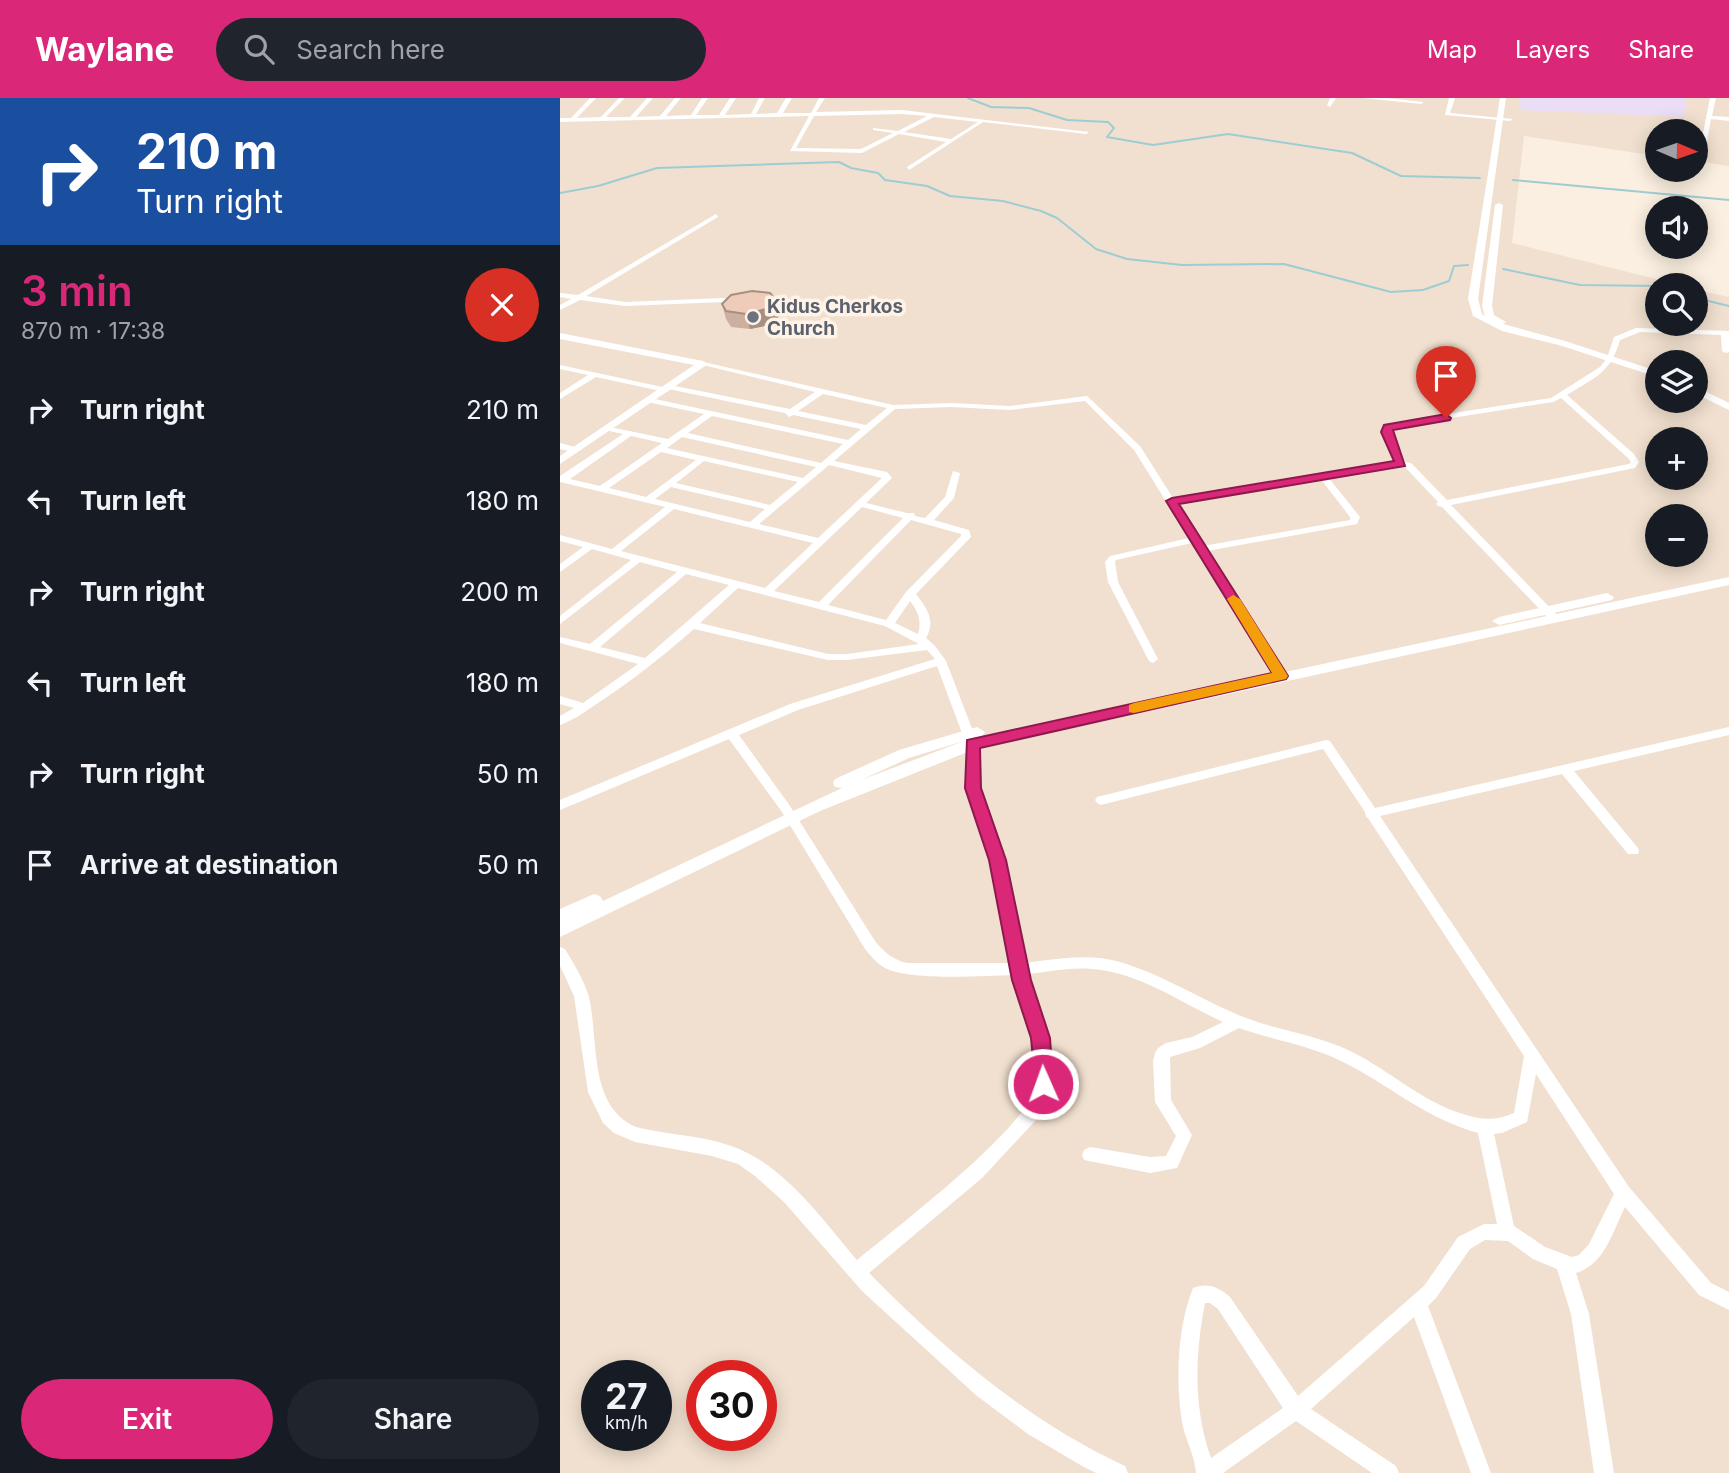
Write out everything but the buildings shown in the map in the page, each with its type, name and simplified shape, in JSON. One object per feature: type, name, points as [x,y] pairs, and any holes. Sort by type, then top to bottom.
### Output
[{"type":"street","points":[[573,119],[593,98]]},
{"type":"street","points":[[601,119],[622,98]]},
{"type":"street","points":[[632,118],[650,98]]},
{"type":"street","points":[[662,117],[678,98]]},
{"type":"street","points":[[692,117],[705,98]]},
{"type":"street","points":[[721,116],[733,98]]},
{"type":"street","points":[[752,116],[762,98]]},
{"type":"street","points":[[779,115],[789,98]]},
{"type":"street","points":[[822,98],[792,150],[862,151],[932,116]]},
{"type":"street","points":[[1330,105],[1333,98]]},
{"type":"street","points":[[1360,107],[1365,98],[1421,100],[1416,112]]},
{"type":"street","points":[[1452,98],[1447,114],[1505,119]]},
{"type":"street","points":[[1503,98],[1505,119]]},
{"type":"street","points":[[1513,98],[1505,119],[1494,202],[1474,299],[1478,316],[1505,329],[1645,364]]},
{"type":"street","points":[[1708,122],[1713,98]]},
{"type":"street","points":[[902,112],[905,105]]},
{"type":"street","points":[[560,120],[902,112],[1086,132]]},
{"type":"street","points":[[1709,117],[1729,119]]},
{"type":"street","points":[[909,168],[981,122]]},
{"type":"street","points":[[875,129],[953,141]]},
{"type":"street","points":[[836,151],[842,139]]},
{"type":"street","points":[[560,308],[716,216]]},
{"type":"street","points":[[560,295],[649,304],[722,300]]},
{"type":"street","points":[[1401,464],[1387,432],[1392,425],[1527,406],[1562,395],[1592,378],[1612,355],[1617,339],[1639,330],[1727,332],[1726,351]]},
{"type":"street","points":[[560,336],[703,364],[893,407],[951,405],[1010,408],[1087,398],[1137,448],[1278,671]]},
{"type":"street","points":[[1612,355],[1645,369]]},
{"type":"street","points":[[560,461],[703,364]]},
{"type":"street","points":[[560,367],[867,428]]},
{"type":"street","points":[[560,397],[594,375]]},
{"type":"street","points":[[1708,389],[1729,399]]},
{"type":"street","points":[[772,427],[821,391]]},
{"type":"street","points":[[1441,504],[1632,466],[1634,462],[1631,456],[1562,395]]},
{"type":"street","points":[[1708,396],[1729,407]]},
{"type":"street","points":[[650,400],[850,443]]},
{"type":"street","points":[[752,526],[893,407]]},
{"type":"street","points":[[602,489],[711,413]]},
{"type":"street","points":[[608,428],[670,442]]},
{"type":"street","points":[[562,479],[630,433]]},
{"type":"street","points":[[681,434],[888,476],[767,592]]},
{"type":"street","points":[[560,446],[576,450]]},
{"type":"street","points":[[660,449],[804,481]]},
{"type":"street","points":[[648,500],[702,459]]},
{"type":"street","points":[[1172,501],[1401,464],[1413,469],[1441,504],[1551,615]]},
{"type":"street","points":[[929,520],[949,498],[956,473]]},
{"type":"street","points":[[1153,659],[1113,582],[1110,562],[1113,558],[1354,522],[1355,517],[1321,475]]},
{"type":"street","points":[[562,479],[821,542]]},
{"type":"street","points":[[670,484],[772,508]]},
{"type":"street","points":[[860,503],[963,529],[967,534],[910,594],[888,624]]},
{"type":"street","points":[[614,552],[672,506]]},
{"type":"street","points":[[821,606],[911,515]]},
{"type":"street","points":[[560,538],[888,624],[924,642],[936,651],[941,661],[971,739],[973,788],[998,860],[1018,969],[1041,1038],[1043,1084],[1037,1105],[976,1172],[856,1272]]},
{"type":"street","points":[[560,569],[590,546]]},
{"type":"street","points":[[560,621],[639,558]]},
{"type":"street","points":[[592,648],[684,571]]},
{"type":"street","points":[[1700,583],[1729,571]]},
{"type":"street","points":[[560,917],[890,766],[971,739],[1278,671],[1700,583],[1729,581]]},
{"type":"street","points":[[560,721],[585,707],[693,625],[736,585]]},
{"type":"street","points":[[910,594],[924,614],[924,642]]},
{"type":"street","points":[[693,625],[828,657],[924,642]]},
{"type":"street","points":[[560,640],[645,662]]},
{"type":"street","points":[[560,805],[794,708],[941,661]]},
{"type":"street","points":[[560,700],[585,707]]},
{"type":"street","points":[[1370,814],[1729,731]]},
{"type":"street","points":[[732,734],[788,813],[885,962],[907,969],[1018,969],[1083,962],[1120,967],[1238,1021],[1343,1054],[1423,1102],[1485,1128],[1510,1126],[1521,1117],[1532,1054]]},
{"type":"street","points":[[1101,800],[1326,744],[1623,1193],[1705,1289],[1729,1301]]},
{"type":"street","points":[[1566,770],[1633,851]]},
{"type":"street","points":[[560,930],[788,813]]},
{"type":"street","points":[[560,953],[581,996],[599,1104],[611,1122],[629,1132],[729,1152],[744,1159],[817,1224],[856,1272],[963,1376],[1037,1432],[1078,1456],[1118,1473]]},
{"type":"street","points":[[1090,1155],[1150,1165],[1171,1163],[1184,1135],[1163,1102],[1163,1053],[1171,1048],[1195,1043],[1238,1021]]},
{"type":"street","points":[[1485,1128],[1507,1232]]},
{"type":"street","points":[[1389,1473],[1296,1410],[1224,1303],[1215,1294],[1199,1294],[1188,1348],[1185,1381],[1197,1447],[1207,1473],[1296,1410],[1418,1303],[1430,1292],[1464,1243],[1484,1233],[1507,1232],[1565,1265],[1584,1262],[1595,1250],[1623,1193]]},
{"type":"street","points":[[1565,1265],[1580,1314],[1604,1473]]},
{"type":"street","points":[[1418,1303],[1481,1473]]},
{"type":"shaded area","points":[[560,98],[1729,98],[1729,166],[1708,163],[1708,119],[1645,119],[1645,154],[1524,136],[1512,243],[1645,276],[1645,336],[1708,336],[1708,293],[1729,297],[1729,1473],[560,1473]]},
{"type":"shaded area","points":[[1520,98],[1686,98],[1684,117],[1519,110]]},
{"type":"waterway","points":[[968,98],[991,107],[1029,108],[1067,120],[1108,122],[1114,128],[1107,137],[1153,145],[1228,134],[1352,153],[1401,176],[1480,178]]},
{"type":"waterway","points":[[560,193],[598,186],[657,168],[839,162],[851,168],[878,173],[885,180],[927,186],[950,196],[1003,201],[1041,211],[1057,218],[1096,249],[1127,259],[1182,265],[1284,264],[1391,292],[1423,290],[1449,281],[1454,266],[1468,265]]},
{"type":"waterway","points":[[1513,180],[1729,200]]},
{"type":"waterway","points":[[1503,269],[1580,285],[1645,286]]},
{"type":"waterway","points":[[1708,301],[1729,306]]},
{"type":"slow traffic","points":[[1134,708],[1280,676],[1233,599]]},
{"type":"place","name":"Kidus Cherkos Church","points":[[753,317]]},
{"type":"route","points":[[1043,1084],[1041,1038],[1021,980],[1009,930],[998,860],[973,788],[972,744],[1280,676],[1172,501],[1391,463],[1401,464],[1387,432],[1388,427],[1446,418]]}]
